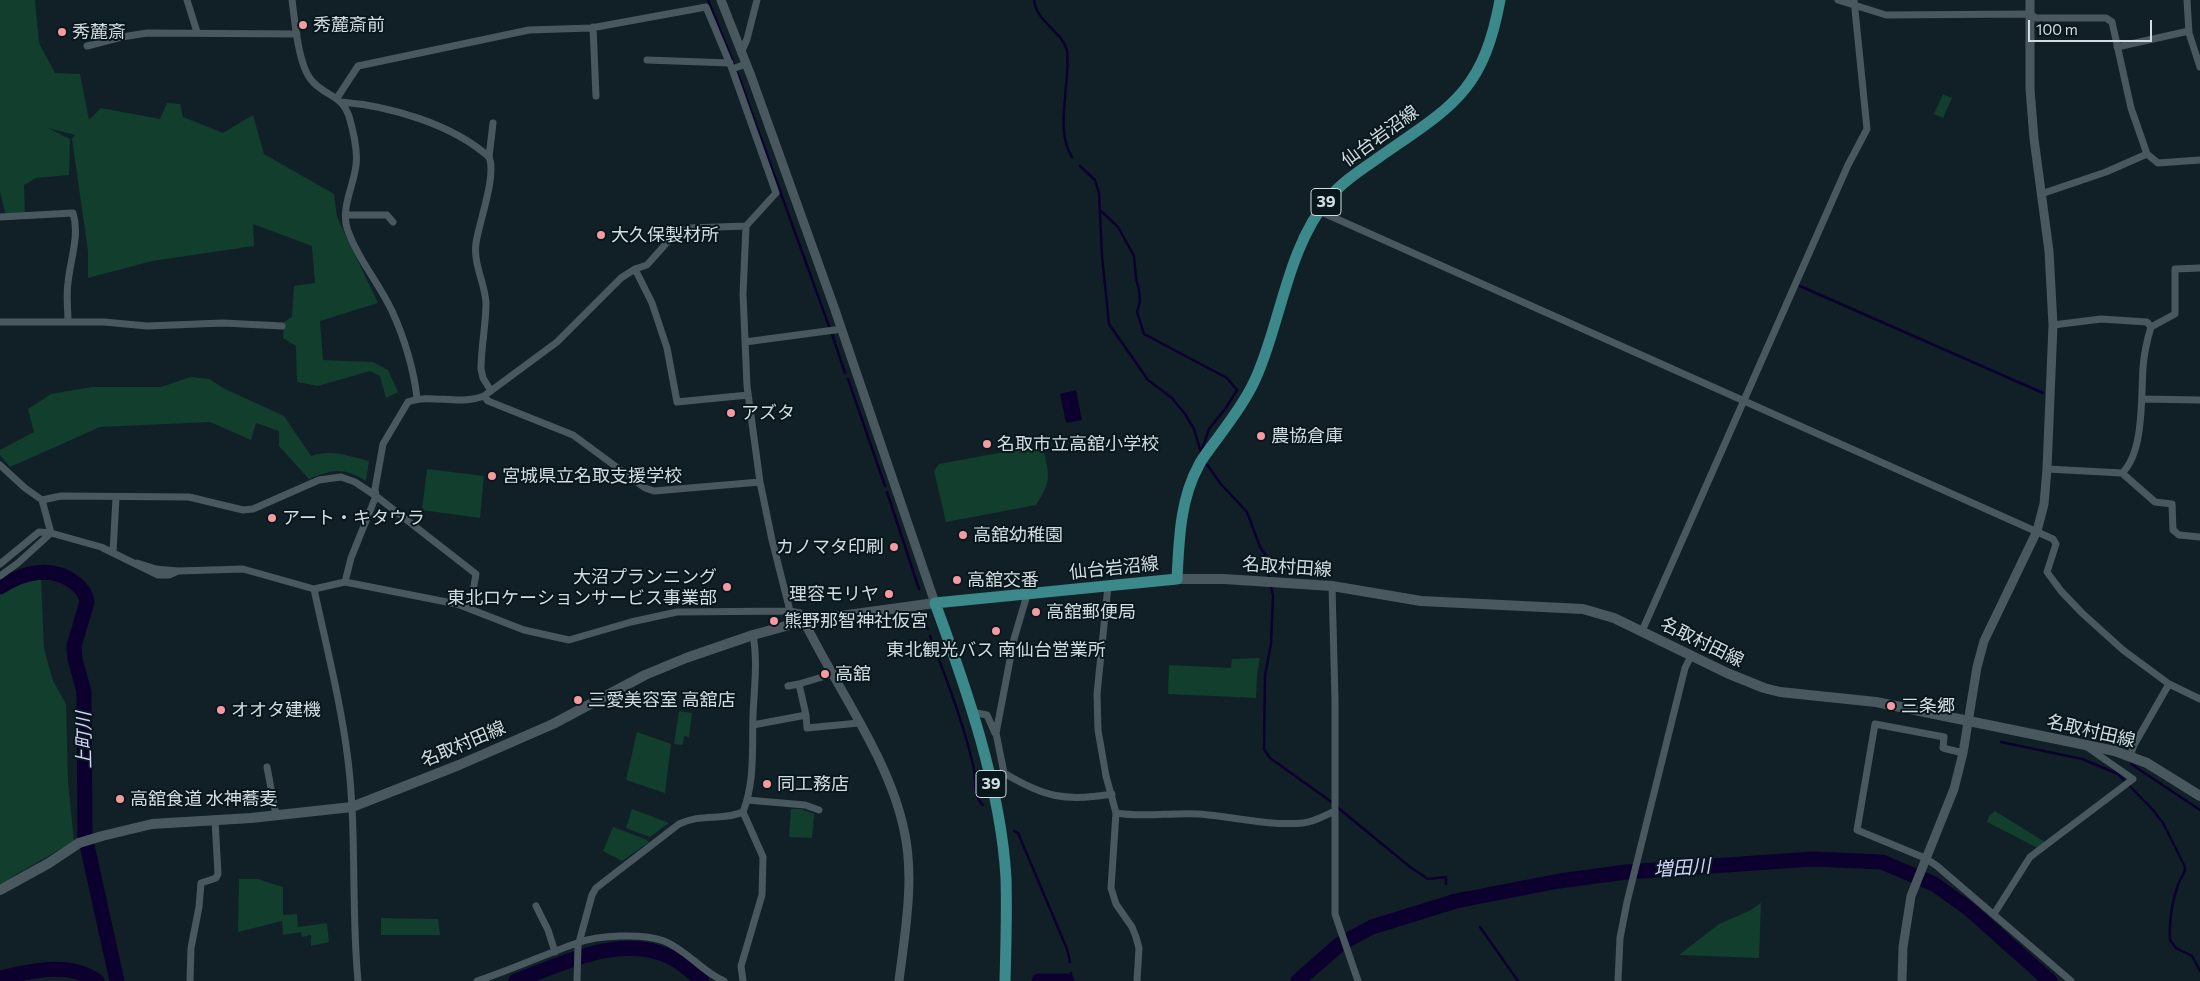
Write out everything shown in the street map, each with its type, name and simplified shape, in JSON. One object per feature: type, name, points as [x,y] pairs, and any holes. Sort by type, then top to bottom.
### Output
[{"type":"main road","name":"仙台岩沼線","points":[[935,603],[1176,579],[1183,513],[1187,494],[1200,463],[1251,389],[1307,232],[1330,196],[1352,176],[1434,119],[1470,84],[1484,60],[1492,40],[1500,0]]},
{"type":"main road","name":"名取村田線","points":[[1176,579],[1332,586],[1421,601],[1583,609],[1614,618],[1642,631],[1688,661],[1764,688],[1780,692],[1876,702],[2130,756],[2164,773],[2200,796]]},
{"type":"main road","name":"名取村田線","points":[[0,890],[84,842],[152,824],[276,815],[352,807],[459,765],[553,724],[645,675],[686,658],[804,620],[935,603]]},
{"type":"main road","name":"39","points":[[935,603],[980,740],[1000,827],[1006,878],[1005,977]]},
{"type":"street","points":[[187,0],[197,32]]},
{"type":"street","points":[[292,0],[305,69],[313,83],[339,100],[390,110],[446,129],[489,157]]},
{"type":"street","points":[[721,0],[741,53]]},
{"type":"street","points":[[757,0],[747,39],[736,66],[776,194],[746,226],[743,294],[745,342],[748,395],[760,482],[790,611]]},
{"type":"street","points":[[1838,0],[1855,3],[1886,15],[2030,14],[2036,18],[2106,18],[2112,22],[2131,108],[2146,154],[2158,163],[2200,160]]},
{"type":"street","points":[[1902,981],[1903,947],[1913,891],[1954,788],[1963,753],[1977,667],[1984,641],[2037,532],[2044,504],[2053,325],[2049,251],[2030,90],[2030,0]]},
{"type":"street","points":[[2187,0],[2189,30],[2200,67]]},
{"type":"street","points":[[1642,631],[1867,128],[1855,3]]},
{"type":"street","points":[[339,100],[358,66],[529,30],[594,31],[706,7],[736,66],[842,329],[935,603]]},
{"type":"street","points":[[2117,47],[2189,30]]},
{"type":"street","points":[[594,31],[596,96]]},
{"type":"street","points":[[87,46],[147,33],[297,34]]},
{"type":"street","points":[[647,60],[736,66]]},
{"type":"street","points":[[339,100],[348,116],[355,146],[356,163],[346,208],[346,226],[392,311],[414,373],[417,398]]},
{"type":"street","points":[[491,391],[483,378],[481,368],[486,304],[475,246],[492,170],[489,157],[493,124]]},
{"type":"street","points":[[2041,194],[2106,172],[2146,154]]},
{"type":"street","points":[[1319,211],[2053,539],[2056,544],[2047,572],[2061,591],[2123,650],[2169,684],[2200,699]]},
{"type":"street","points":[[0,217],[73,213],[75,220],[73,256],[68,282],[68,322]]},
{"type":"street","points":[[346,215],[387,215],[393,222]]},
{"type":"street","points":[[345,582],[351,558],[376,496],[375,489],[383,444],[408,402],[417,398],[459,401],[475,400],[484,396],[557,342],[621,278],[634,269],[647,265],[672,237],[689,228],[746,226]]},
{"type":"street","points":[[2122,473],[2130,466],[2141,423],[2146,345],[2151,326],[2175,314],[2175,269],[2200,268]]},
{"type":"street","points":[[634,269],[652,303],[667,348],[677,402],[748,395]]},
{"type":"street","points":[[2053,325],[2101,320],[2147,322],[2151,326]]},
{"type":"street","points":[[0,322],[68,322],[147,326],[198,323],[282,326]]},
{"type":"street","points":[[745,342],[842,329]]},
{"type":"street","points":[[484,396],[488,401],[573,435],[645,488],[654,490],[760,482]]},
{"type":"street","points":[[2142,399],[2200,400]]},
{"type":"street","points":[[0,465],[25,488],[42,500],[51,532]]},
{"type":"street","points":[[2047,469],[2122,473],[2155,502],[2172,504],[2173,530],[2179,535],[2200,537]]},
{"type":"street","points":[[42,500],[61,496],[116,498],[189,497],[243,510],[253,509],[320,480],[341,477],[355,482],[376,496],[476,574],[470,608]]},
{"type":"street","points":[[113,552],[116,498]]},
{"type":"street","points":[[0,564],[39,532],[51,532],[113,552],[158,575],[169,575],[178,571],[243,569],[314,589],[345,582],[426,597],[470,608],[524,630],[569,640],[631,622],[677,612],[790,611],[800,613],[885,774],[898,806],[904,830],[908,892],[898,981]]},
{"type":"street","points":[[0,576],[18,563],[51,532]]},
{"type":"street","points":[[1108,586],[1097,707],[1101,748],[1116,813],[1111,888],[1116,904],[1136,936],[1138,948],[1137,981]]},
{"type":"street","points":[[1332,586],[1336,807],[1335,914],[1358,981]]},
{"type":"street","points":[[314,589],[348,760],[352,807],[353,918],[358,981]]},
{"type":"street","points":[[996,733],[1014,639],[1027,595]]},
{"type":"street","points":[[743,981],[742,966],[762,895],[763,857],[743,812],[747,800],[752,761],[756,656],[753,635]]},
{"type":"street","points":[[1618,981],[1620,938],[1631,886],[1688,661]]},
{"type":"street","points":[[788,686],[832,674]]},
{"type":"street","points":[[799,684],[807,728],[859,723]]},
{"type":"street","points":[[2130,756],[2134,745],[2169,684]]},
{"type":"street","points":[[971,712],[987,714],[996,733],[1004,773],[1026,786],[1054,797],[1085,799],[1112,794]]},
{"type":"street","points":[[753,725],[806,715]]},
{"type":"street","points":[[1963,753],[1943,748],[1944,738],[1875,724],[1858,830],[1925,858],[1994,914],[2071,981]]},
{"type":"street","points":[[1994,914],[2030,858],[2133,779],[2084,745]]},
{"type":"street","points":[[267,767],[276,815]]},
{"type":"street","points":[[747,800],[805,805],[819,810]]},
{"type":"street","points":[[1116,813],[1144,816],[1169,813],[1200,814],[1250,821],[1303,823],[1336,807]]},
{"type":"street","points":[[577,981],[578,944],[592,895],[602,882],[687,819],[698,816],[732,816],[743,812]]},
{"type":"street","points":[[190,981],[190,948],[199,907],[201,883],[216,878],[218,874],[215,820]]},
{"type":"street","points":[[536,906],[548,930],[555,952]]},
{"type":"street","points":[[477,981],[578,944],[631,937],[657,939],[675,946],[724,981]]},
{"type":"green space","points":[[0,0],[35,0],[39,43],[55,73],[80,74],[89,120],[101,108],[160,119],[167,103],[180,104],[183,117],[223,133],[253,115],[264,154],[334,194],[337,217],[378,303],[320,321],[323,360],[373,362],[388,370],[398,392],[386,398],[380,376],[370,371],[318,386],[297,382],[296,346],[283,338],[284,322],[292,317],[294,286],[315,283],[312,246],[253,224],[254,246],[152,261],[88,278],[88,251],[72,139],[75,135],[48,128],[70,139],[69,175],[36,178],[24,185],[25,213],[6,216],[0,191]]},
{"type":"green space","points":[[1943,94],[1952,98],[1943,118],[1934,114]]},
{"type":"green space","points":[[191,377],[209,379],[225,389],[284,416],[311,456],[333,453],[369,461],[366,481],[351,473],[338,471],[325,473],[309,479],[279,446],[279,431],[256,423],[251,440],[210,422],[100,427],[10,467],[0,455],[0,450],[34,432],[28,409],[51,394],[92,387],[161,387]]},
{"type":"green space","points":[[1042,445],[1048,476],[1045,489],[1036,505],[946,522],[934,471],[939,464]]},
{"type":"green space","points":[[427,469],[484,476],[480,518],[422,510]]},
{"type":"green space","points":[[32,578],[41,578],[44,649],[53,681],[66,704],[68,782],[74,841],[0,884],[0,594],[11,585]]},
{"type":"green space","points":[[1260,658],[1256,698],[1168,694],[1169,665],[1231,668],[1232,659]]},
{"type":"green space","points":[[679,711],[692,713],[689,737],[684,736],[683,745],[674,744]]},
{"type":"green space","points":[[637,732],[671,744],[665,793],[626,780]]},
{"type":"green space","points":[[632,809],[669,823],[650,837],[626,828]]},
{"type":"green space","points":[[791,809],[801,809],[814,814],[812,838],[789,837]]},
{"type":"green space","points":[[1995,811],[2045,842],[2038,848],[1987,822],[1989,816]]},
{"type":"green space","points":[[613,827],[649,842],[622,861],[603,851]]},
{"type":"green space","points":[[239,879],[258,879],[283,887],[283,915],[297,914],[298,927],[327,923],[329,942],[311,946],[311,935],[302,937],[301,932],[283,935],[282,921],[238,932]]},
{"type":"green space","points":[[1761,903],[1759,958],[1679,955],[1719,924],[1749,911]]},
{"type":"green space","points":[[381,918],[438,919],[440,935],[381,935]]},
{"type":"shaded area","points":[[1076,390],[1082,420],[1066,423],[1060,394]]},
{"type":"waterway","points":[[708,0],[737,72],[830,329]]},
{"type":"waterway","points":[[1034,0],[1039,15],[1064,43],[1067,50],[1064,133],[1072,157]]},
{"type":"waterway","points":[[1080,166],[1095,180],[1099,193],[1102,256],[1109,324],[1148,380],[1172,398],[1185,414],[1194,429],[1202,456]]},
{"type":"waterway","points":[[1101,211],[1118,227],[1134,256],[1140,301],[1137,312],[1144,334],[1227,378],[1237,390],[1226,408],[1209,429],[1202,450]]},
{"type":"waterway","points":[[1800,286],[2043,393]]},
{"type":"waterway","points":[[832,334],[845,373]]},
{"type":"waterway","points":[[848,379],[885,486]]},
{"type":"waterway","points":[[1206,463],[1220,483],[1247,512],[1260,547],[1269,560],[1266,566],[1269,578]]},
{"type":"waterway","points":[[887,492],[919,589]]},
{"type":"waterway","name":"上町川","points":[[0,587],[28,574],[47,572],[66,577],[75,583],[86,596],[87,602],[74,646],[75,659],[84,692],[85,836],[117,981]]},
{"type":"waterway","points":[[1271,586],[1273,596],[1271,644],[1265,675],[1264,749],[1270,758],[1333,803]]},
{"type":"waterway","points":[[917,616],[928,629]]},
{"type":"waterway","points":[[930,636],[959,716],[973,765],[977,797],[983,805]]},
{"type":"waterway","points":[[2001,742],[2082,759],[2118,774],[2153,810],[2163,823],[2185,867],[2173,905],[2170,940],[2176,948],[2192,956],[2200,971]]},
{"type":"waterway","points":[[2131,764],[2200,810]]},
{"type":"waterway","points":[[1337,807],[1410,867],[1428,879],[1446,877],[1446,884]]},
{"type":"waterway","points":[[1014,831],[1018,833],[1067,949],[1070,962]]},
{"type":"waterway","name":"増田川","points":[[1298,981],[1340,944],[1372,927],[1456,901],[1559,881],[1626,872],[1813,859],[1882,862],[1934,884],[1969,909],[2050,981]]},
{"type":"waterway","points":[[1480,927],[1518,981]]},
{"type":"waterway","name":"増田川","points":[[516,981],[590,954],[630,948],[649,950],[668,956],[690,970],[702,981]]},
{"type":"waterway","name":"増田川","points":[[0,978],[50,969],[62,969],[86,975],[97,981]]},
{"type":"waterway","points":[[1071,973],[1071,981]]},
{"type":"waterway","name":"増田川","points":[[1039,981],[1067,981]]},
{"type":"place","name":"秀麓斎前","points":[[303,25]]},
{"type":"place","name":"秀麓斎","points":[[62,32]]},
{"type":"place","name":"大久保製材所","points":[[601,235]]},
{"type":"place","name":"アズタ","points":[[731,413]]},
{"type":"place","name":"農協倉庫","points":[[1261,436]]},
{"type":"place","name":"名取市立高舘小学校","points":[[987,444]]},
{"type":"place","name":"宮城県立名取支援学校","points":[[492,476]]},
{"type":"place","name":"アート・キタウラ","points":[[272,518]]},
{"type":"place","name":"高舘幼稚園","points":[[963,535]]},
{"type":"place","name":"カノマタ印刷","points":[[894,547]]},
{"type":"place","name":"高舘交番","points":[[957,580]]},
{"type":"place","name":"大沼プランニング 東北ロケーションサービス事業部","points":[[727,587]]},
{"type":"place","name":"理容モリヤ","points":[[889,594]]},
{"type":"place","name":"高舘郵便局","points":[[1036,612]]},
{"type":"place","name":"熊野那智神社仮宮","points":[[774,621]]},
{"type":"place","name":"東北観光バス 南仙台営業所","points":[[996,631]]},
{"type":"place","name":"高舘","points":[[825,674]]},
{"type":"place","name":"三愛美容室 高舘店","points":[[578,700]]},
{"type":"place","name":"三条郷","points":[[1891,706]]},
{"type":"place","name":"オオタ建機","points":[[221,710]]},
{"type":"place","name":"同工務店","points":[[767,784]]},
{"type":"place","name":"高舘食道 水神蕎麦","points":[[120,799]]}]
